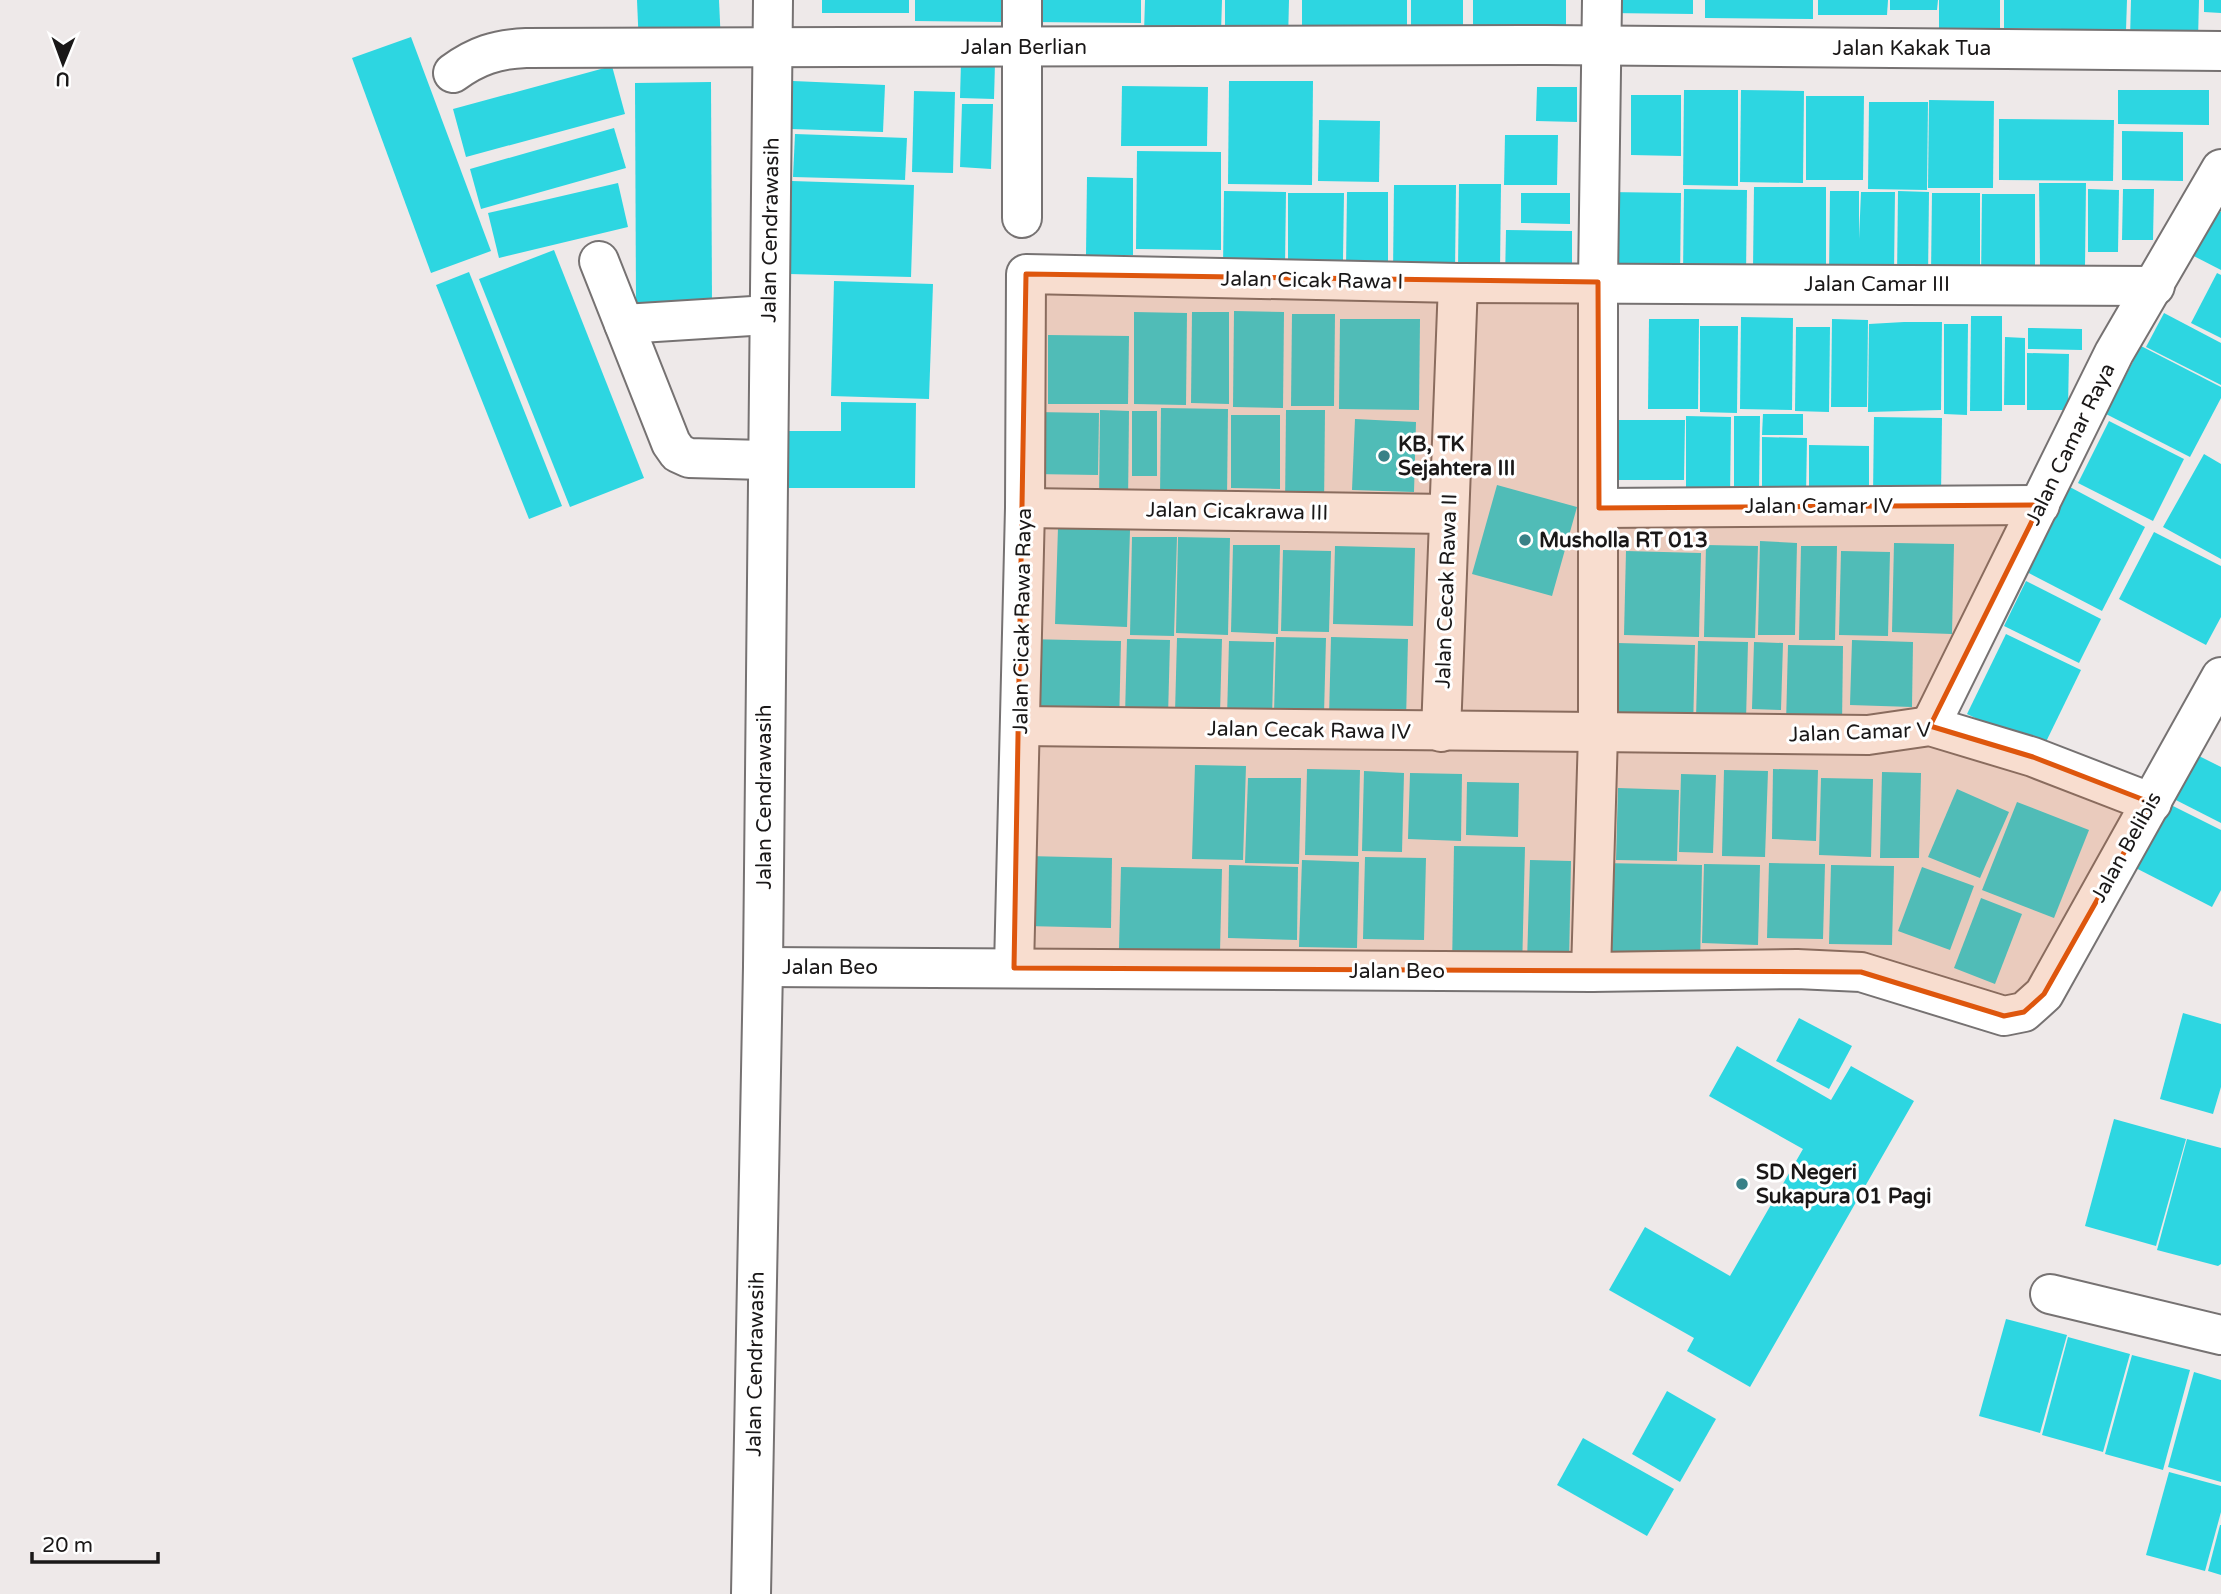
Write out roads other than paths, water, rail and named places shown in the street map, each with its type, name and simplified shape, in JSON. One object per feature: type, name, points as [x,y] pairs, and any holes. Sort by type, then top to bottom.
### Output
[{"type":"street","name":"Jalan Cendrawasih","points":[[751,1594],[763,967],[766,460],[773,0]]},
{"type":"street","points":[[1023,0],[1023,218]]},
{"type":"street","points":[[1591,972],[1598,734],[1598,282],[1602,0]]},
{"type":"street","name":"Jalan Berlian","points":[[453,73],[471,60],[508,49],[773,45],[1603,46]]},
{"type":"street","name":"Jalan Kakak Tua","points":[[1603,46],[2221,51]]},
{"type":"street","name":"Jalan Camar Raya","points":[[1930,726],[2115,353],[2221,169]]},
{"type":"street","points":[[599,261],[671,443],[678,453],[689,458],[766,460]]},
{"type":"street","name":"Jalan Cicak Rawa I","points":[[1026,274],[1458,283],[1598,282]]},
{"type":"street","name":"Jalan Cicak Rawa Raya","points":[[1014,968],[1025,508],[1026,274]]},
{"type":"street","name":"Jalan Camar III","points":[[1598,282],[2155,286]]},
{"type":"street","name":"Jalan Cecak Rawa II","points":[[1441,732],[1458,283]]},
{"type":"street","points":[[624,324],[768,315]]},
{"type":"street","name":"Jalan Camar IV","points":[[1599,508],[2040,505]]},
{"type":"street","name":"Jalan Cicakrawa III","points":[[1025,508],[1449,514]]},
{"type":"street","name":"Jalan Belibis","points":[[2024,1012],[2044,994],[2221,677]]},
{"type":"street","name":"Jalan Cecak Rawa IV","points":[[1020,726],[1598,734]]},
{"type":"street","name":"Jalan Camar V","points":[[1598,734],[1868,735],[1930,726],[2033,757],[2152,803]]},
{"type":"street","name":"Jalan Beo","points":[[763,967],[1591,972],[1797,968],[1861,972],[2004,1016],[2024,1012]]},
{"type":"street","points":[[2050,1294],[2221,1335]]},
{"type":"place","name":"KB, TK Sejahtera III","points":[[1384,456]]},
{"type":"place","name":"Musholla RT 013","points":[[1525,540]]},
{"type":"place","name":"SD Negeri Sukapura 01 Pagi","points":[[1742,1184]]}]
